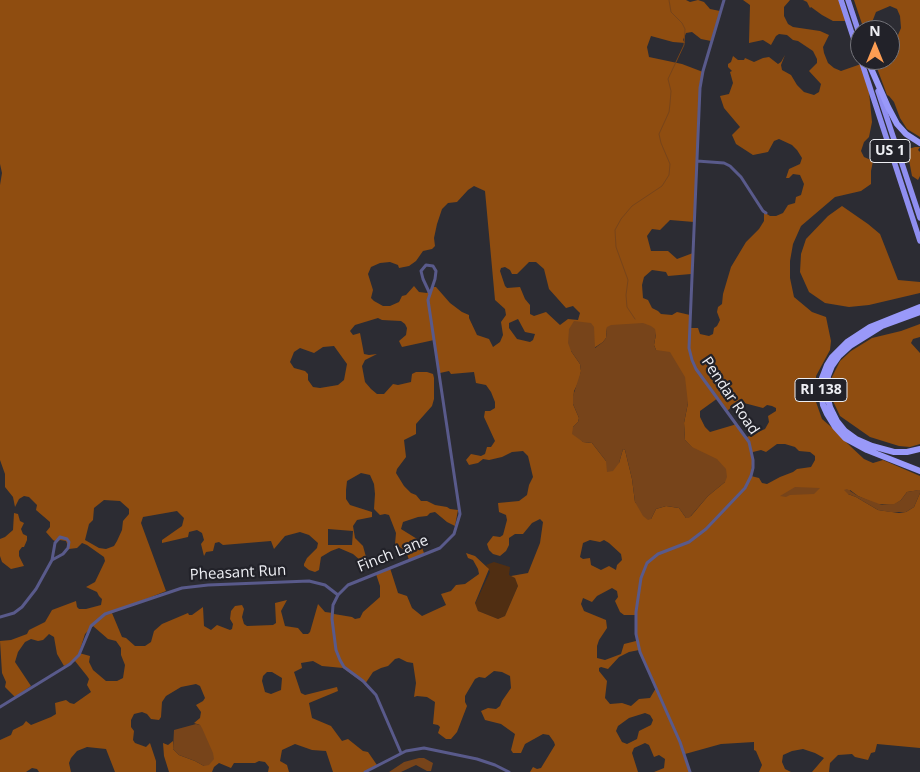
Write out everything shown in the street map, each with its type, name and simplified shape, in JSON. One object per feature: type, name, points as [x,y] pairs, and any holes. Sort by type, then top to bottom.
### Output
[{"type":"highway","name":"US 1","points":[[841,0],[850,28]]},
{"type":"highway","points":[[848,0],[855,20]]},
{"type":"highway","name":"US 1","points":[[864,70],[920,241]]},
{"type":"highway","name":"US 1","points":[[871,70],[920,218]]},
{"type":"highway","points":[[872,70],[897,124],[906,134],[920,143]]},
{"type":"highway","name":"RI 138","points":[[920,308],[870,327],[847,342],[836,352],[827,365],[822,378],[821,390],[827,414],[845,438],[866,450],[920,471]]},
{"type":"highway","points":[[920,312],[882,326],[850,346],[832,366],[828,376],[826,391],[834,416],[845,431],[856,439],[894,452],[908,452],[920,449]]},
{"type":"street","name":"Pendar Road","points":[[690,772],[680,742],[637,642],[636,612],[644,567],[651,558],[689,542],[706,529],[747,485],[753,464],[750,446],[746,437],[706,383],[689,354],[701,78],[724,0]]},
{"type":"street","points":[[697,161],[724,163],[730,166],[741,177],[766,213]]},
{"type":"street","name":"Finch Lane","points":[[338,595],[348,585],[440,548],[454,534],[460,514],[428,300],[430,294],[436,271],[432,266],[426,265],[421,271],[422,279],[430,294]]},
{"type":"street","points":[[0,617],[22,607],[32,595],[52,560],[53,547],[57,539],[60,537],[68,539],[69,545],[66,551],[52,560]]},
{"type":"street","name":"Pheasant Run","points":[[0,707],[70,664],[79,655],[91,626],[105,614],[166,593],[182,588],[208,585],[310,581],[325,585],[338,595]]},
{"type":"street","points":[[338,595],[333,605],[332,619],[338,655],[344,667],[363,681],[378,698],[401,753]]},
{"type":"street","points":[[365,772],[401,753],[416,748],[441,750],[495,765],[509,772]]},
{"type":"shaded area","points":[[0,0],[686,0],[690,2],[698,0],[704,2],[710,9],[720,11],[711,41],[701,39],[692,32],[686,33],[683,40],[685,43],[651,36],[647,47],[649,57],[682,64],[703,72],[700,82],[694,222],[670,220],[660,230],[652,229],[647,236],[651,251],[668,251],[677,259],[693,253],[691,274],[668,276],[666,272],[652,270],[644,277],[642,285],[643,298],[648,300],[652,308],[661,314],[672,315],[677,312],[690,315],[690,328],[698,328],[700,334],[709,336],[713,334],[714,328],[720,320],[717,312],[718,307],[722,304],[731,267],[746,242],[764,221],[764,212],[770,216],[783,213],[788,205],[795,203],[796,197],[801,195],[804,184],[800,175],[793,174],[786,178],[789,169],[800,164],[802,158],[792,145],[779,139],[774,141],[768,152],[753,155],[736,144],[732,135],[740,127],[724,108],[720,96],[729,94],[733,83],[730,72],[732,71],[728,64],[733,56],[738,60],[744,60],[745,58],[754,62],[769,57],[778,64],[785,55],[781,65],[782,70],[791,75],[804,92],[814,95],[819,92],[821,84],[809,71],[817,63],[813,51],[787,35],[779,34],[771,45],[763,40],[749,43],[750,5],[743,0],[790,0],[784,7],[784,16],[788,24],[793,27],[820,31],[829,35],[823,47],[828,63],[841,71],[850,68],[850,70],[863,70],[869,92],[872,122],[869,137],[864,142],[861,151],[864,157],[873,161],[871,184],[861,191],[835,197],[801,226],[793,244],[790,278],[794,297],[812,312],[826,317],[831,341],[830,350],[816,376],[816,402],[822,419],[864,459],[873,463],[883,460],[920,476],[920,490],[907,492],[894,505],[876,504],[850,490],[848,494],[878,510],[899,513],[906,512],[914,507],[920,493],[920,748],[877,744],[875,752],[871,753],[868,760],[855,757],[852,754],[838,755],[830,763],[829,772],[812,772],[824,758],[803,749],[783,755],[782,762],[785,769],[791,772],[759,772],[762,765],[754,750],[754,742],[721,744],[685,754],[690,772],[654,772],[664,768],[665,759],[659,755],[654,757],[649,745],[645,743],[634,748],[632,753],[638,772],[530,772],[533,767],[541,768],[555,745],[549,735],[543,734],[525,744],[521,753],[513,753],[511,750],[515,734],[501,724],[485,720],[481,711],[488,708],[496,709],[500,706],[511,688],[510,676],[494,671],[485,678],[479,677],[475,679],[465,696],[467,706],[457,732],[451,739],[446,739],[438,733],[440,727],[433,724],[435,702],[427,697],[414,697],[416,683],[413,663],[399,658],[395,659],[388,666],[373,672],[365,684],[343,668],[322,666],[313,661],[301,663],[302,668],[294,672],[301,693],[305,695],[337,687],[338,691],[309,703],[312,718],[331,726],[342,741],[348,739],[363,751],[368,752],[377,765],[364,772],[333,772],[326,751],[312,750],[295,744],[282,750],[280,761],[287,765],[289,772],[268,772],[269,767],[265,762],[259,761],[255,763],[234,763],[231,768],[219,763],[212,772],[169,772],[164,756],[163,743],[168,745],[173,741],[173,749],[179,755],[204,766],[200,725],[194,723],[200,718],[201,712],[196,705],[205,698],[200,686],[196,684],[181,687],[166,696],[162,702],[159,720],[151,719],[142,712],[134,714],[131,720],[135,743],[146,747],[150,743],[156,761],[156,772],[115,772],[106,749],[87,747],[77,751],[71,758],[69,763],[71,772],[39,772],[37,769],[32,768],[26,772],[0,772],[0,740],[11,735],[13,730],[23,725],[26,721],[31,725],[56,714],[55,703],[66,700],[74,704],[91,692],[87,685],[89,679],[75,661],[64,666],[57,654],[54,637],[49,634],[43,640],[31,639],[25,642],[18,652],[15,662],[31,686],[15,697],[5,687],[6,682],[2,673],[0,641],[11,640],[27,634],[29,630],[45,622],[52,610],[76,601],[79,609],[101,605],[102,599],[97,592],[86,587],[95,582],[105,561],[104,557],[87,545],[82,543],[77,548],[69,549],[66,541],[60,540],[57,542],[53,540],[46,532],[50,527],[50,522],[36,510],[37,505],[29,497],[24,496],[19,499],[15,507],[13,497],[5,487],[5,474],[0,460],[0,185],[2,173],[0,164]],"holes":[[[474,186],[485,191],[495,300],[505,309],[506,315],[501,322],[503,335],[500,342],[493,347],[489,339],[477,335],[469,315],[450,303],[436,287],[433,287],[427,293],[419,292],[414,286],[406,295],[402,296],[399,302],[390,306],[383,306],[371,298],[373,290],[368,274],[371,267],[380,263],[390,262],[398,265],[399,268],[409,266],[416,261],[423,251],[432,249],[435,246],[434,238],[442,209],[448,203],[457,202]],[[529,262],[536,262],[544,269],[549,289],[566,308],[573,306],[580,313],[578,320],[568,319],[560,325],[546,312],[534,316],[530,314],[530,305],[520,287],[507,288],[505,286],[500,271],[501,268],[505,267],[512,274],[517,274]],[[378,318],[401,321],[407,328],[406,335],[399,341],[402,347],[434,340],[440,373],[449,371],[451,374],[474,372],[476,383],[486,385],[495,402],[495,408],[485,411],[484,417],[495,441],[491,447],[487,447],[485,454],[481,456],[471,454],[466,460],[469,465],[478,463],[483,459],[489,460],[502,457],[512,452],[523,451],[528,456],[533,477],[527,495],[519,501],[498,503],[499,512],[506,515],[507,520],[503,535],[500,537],[493,536],[487,544],[493,554],[500,556],[506,551],[509,545],[509,538],[515,534],[523,534],[532,523],[540,519],[543,522],[540,543],[528,573],[511,576],[515,578],[518,586],[505,616],[498,619],[478,611],[475,603],[489,569],[475,556],[466,553],[468,558],[473,560],[479,574],[465,584],[456,585],[451,591],[441,594],[446,605],[422,616],[412,608],[407,596],[398,593],[390,568],[376,574],[380,586],[380,597],[363,612],[360,618],[355,619],[325,612],[318,604],[308,634],[303,634],[298,628],[285,626],[281,611],[287,600],[275,603],[276,623],[273,625],[247,626],[244,624],[242,617],[244,609],[242,605],[235,606],[231,611],[232,629],[217,625],[211,630],[204,626],[203,607],[192,615],[188,613],[162,624],[154,631],[151,642],[145,646],[135,646],[122,637],[112,613],[166,591],[141,523],[143,517],[177,511],[184,518],[182,526],[162,540],[162,543],[188,537],[189,532],[197,530],[202,533],[204,540],[201,544],[204,556],[206,552],[213,551],[215,543],[219,542],[223,545],[271,541],[274,549],[285,536],[300,532],[309,535],[318,543],[317,548],[304,564],[309,570],[315,572],[319,570],[321,557],[339,548],[353,554],[360,560],[366,557],[363,546],[355,538],[353,526],[357,520],[372,517],[372,512],[350,505],[346,499],[347,481],[361,473],[370,475],[374,484],[374,509],[380,515],[389,515],[396,533],[395,544],[406,551],[409,560],[424,553],[421,545],[422,542],[401,529],[403,522],[435,512],[455,526],[458,510],[421,501],[404,486],[396,473],[406,457],[404,440],[416,434],[416,424],[432,406],[434,399],[433,374],[416,372],[412,374],[411,382],[398,385],[393,384],[384,394],[377,394],[365,382],[362,366],[365,360],[377,354],[364,354],[360,333],[353,335],[350,331],[355,325]],[[518,319],[525,332],[535,334],[533,340],[530,342],[517,339],[509,328],[509,323]],[[594,327],[594,348],[606,338],[607,327],[656,334],[654,345],[656,350],[688,403],[684,423],[685,440],[725,482],[708,496],[691,516],[686,518],[679,508],[666,506],[656,509],[651,519],[635,502],[625,450],[623,449],[619,463],[606,461],[592,443],[583,442],[573,427],[579,418],[573,404],[574,391],[581,371],[580,364],[571,351]],[[334,346],[347,364],[344,380],[338,385],[320,388],[313,387],[308,380],[308,374],[305,371],[294,368],[290,362],[294,352],[300,348],[314,353],[323,347]],[[718,398],[727,411],[735,404],[744,403],[763,408],[767,405],[776,408],[776,411],[768,416],[769,422],[765,429],[747,437],[737,424],[710,432],[700,417],[700,411]],[[777,444],[785,444],[795,447],[799,451],[810,452],[815,456],[815,460],[811,467],[797,469],[767,484],[762,483],[759,478],[751,476],[753,452],[761,450],[766,452]],[[104,500],[120,501],[129,509],[129,514],[123,521],[122,530],[117,541],[114,546],[106,549],[99,548],[85,540],[89,524],[93,520],[94,508]],[[328,529],[353,531],[352,545],[328,545]],[[590,540],[600,542],[604,540],[621,554],[622,560],[617,565],[616,570],[609,566],[601,570],[591,565],[590,558],[583,559],[580,557],[583,543]],[[612,588],[617,591],[618,597],[615,601],[620,612],[624,615],[636,615],[636,641],[624,644],[621,654],[605,660],[597,658],[597,646],[607,628],[606,620],[584,611],[581,604],[583,598],[592,602],[597,596]],[[93,626],[108,639],[116,641],[121,648],[121,655],[125,665],[123,678],[117,681],[106,681],[93,670],[89,662],[90,656],[79,653],[85,634]],[[639,650],[656,688],[650,698],[639,699],[631,706],[622,703],[610,704],[605,698],[607,681],[599,671],[599,668],[608,669],[619,657]],[[267,672],[272,672],[282,678],[281,690],[271,694],[265,692],[262,681],[263,676]],[[645,713],[650,715],[653,720],[651,725],[639,731],[637,739],[627,744],[622,742],[616,731],[618,726],[629,718]]]},
{"type":"shaded area","points":[[803,0],[840,0],[846,21],[833,21],[810,8],[807,2]]},
{"type":"shaded area","points":[[854,0],[920,0],[920,137],[907,129],[900,118],[894,102],[887,95],[878,70],[900,70],[901,28],[897,9],[890,6],[876,12],[873,20],[861,20]]},
{"type":"shaded area","points":[[920,147],[918,150],[920,152],[920,176],[918,180],[912,176],[908,149]]},
{"type":"shaded area","points":[[842,206],[880,234],[898,280],[920,282],[920,293],[869,305],[849,307],[825,303],[809,292],[800,272],[801,254],[806,239],[828,216]]},
{"type":"shaded area","points":[[574,321],[591,323],[594,327],[595,348],[606,338],[607,327],[611,325],[643,323],[651,326],[655,329],[654,345],[656,350],[670,352],[685,377],[688,403],[684,423],[685,440],[692,447],[717,459],[726,469],[727,477],[725,482],[708,496],[689,518],[686,518],[679,508],[666,506],[656,509],[651,519],[648,520],[643,516],[635,502],[625,450],[623,449],[619,463],[613,471],[607,472],[606,461],[592,443],[583,442],[572,434],[573,427],[579,418],[573,404],[573,396],[581,371],[580,364],[568,343],[569,329]]},
{"type":"shaded area","points":[[920,324],[920,337],[913,339],[911,343],[920,353],[920,444],[910,447],[899,446],[870,437],[840,416],[833,401],[830,381],[840,361],[851,351],[872,338]]},
{"type":"shaded area","points":[[795,487],[820,488],[814,494],[780,496]]},
{"type":"shaded area","points":[[847,489],[858,496],[882,505],[894,504],[901,500],[907,492],[920,490],[920,493],[914,507],[906,512],[890,512],[878,510],[848,494],[844,490]]},
{"type":"shaded area","points":[[14,513],[18,514],[20,521],[24,523],[21,529],[23,534],[27,536],[27,540],[24,547],[19,551],[19,556],[24,566],[11,569],[2,562],[0,539],[13,530]]},
{"type":"shaded area","points":[[494,562],[510,567],[509,575],[515,578],[518,586],[505,616],[498,619],[478,611],[475,604],[490,572],[486,565]]},
{"type":"shaded area","points":[[196,724],[202,728],[213,753],[214,759],[209,765],[204,766],[179,755],[173,749],[174,730]]},
{"type":"shaded area","points":[[424,758],[433,763],[431,771],[416,765],[401,772],[389,772],[404,762]]},
{"type":"waterway","points":[[635,319],[627,307],[628,280],[616,247],[615,230],[632,206],[662,186],[669,175],[670,164],[659,134],[669,112],[671,91],[668,79],[684,45],[685,29],[671,12],[669,0]]}]
